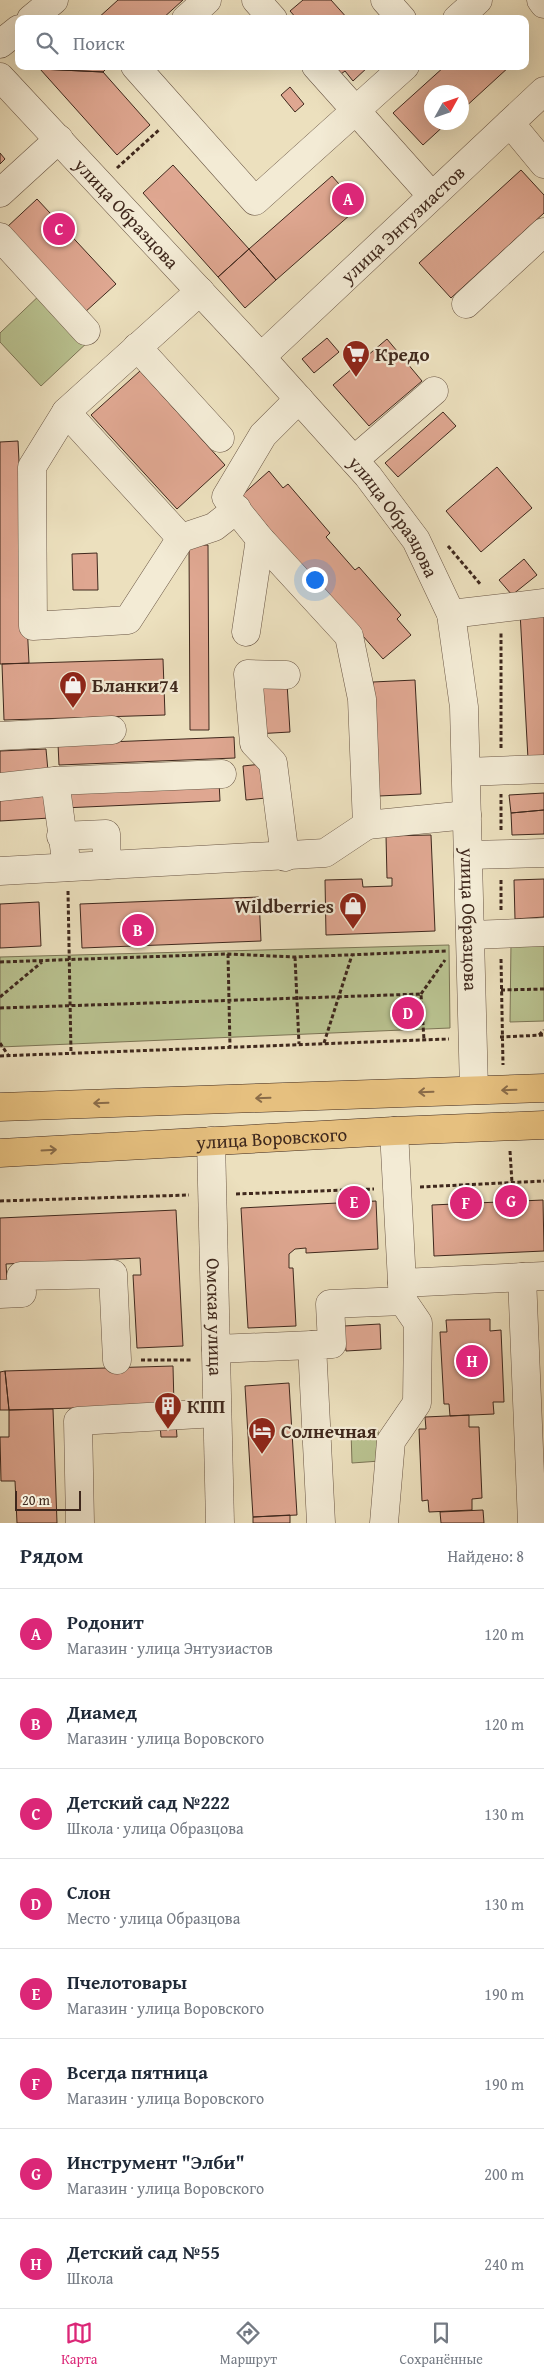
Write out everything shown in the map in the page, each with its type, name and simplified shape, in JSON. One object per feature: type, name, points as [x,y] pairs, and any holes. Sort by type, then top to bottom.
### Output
[{"type":"main road","name":"улица Воровского","points":[[0,1106],[544,1088]]},
{"type":"main road","points":[[474,1090],[476,1128]]},
{"type":"main road","name":"улица Воровского","points":[[0,1153],[394,1131],[544,1125]]},
{"type":"street","points":[[36,15],[54,0]]},
{"type":"street","points":[[190,15],[207,0]]},
{"type":"street","points":[[256,0],[269,15]]},
{"type":"street","points":[[385,0],[398,15]]},
{"type":"street","points":[[541,0],[544,4]]},
{"type":"street","points":[[0,44],[15,32]]},
{"type":"street","points":[[139,70],[255,201],[401,70]]},
{"type":"street","points":[[320,70],[432,196]]},
{"type":"street","name":"улица Образцова","points":[[0,77],[200,290],[354,460],[416,540],[452,614],[464,707],[474,1090]]},
{"type":"street","name":"улица Энтузиастов","points":[[261,357],[544,91]]},
{"type":"street","points":[[510,124],[544,164]]},
{"type":"street","points":[[0,193],[59,139]]},
{"type":"street","points":[[466,304],[544,232]]},
{"type":"street","points":[[0,237],[86,331]]},
{"type":"street","points":[[200,290],[66,412],[32,468],[33,626],[128,620],[181,538],[214,527],[237,509]]},
{"type":"street","points":[[136,347],[220,438]]},
{"type":"street","points":[[354,460],[434,391]]},
{"type":"street","points":[[299,399],[263,435],[226,497],[260,539],[349,636],[362,699],[367,825]]},
{"type":"street","points":[[66,412],[181,538]]},
{"type":"street","points":[[246,632],[260,539]]},
{"type":"street","points":[[452,614],[544,603]]},
{"type":"street","points":[[285,857],[273,763],[254,743],[248,674],[286,675]]},
{"type":"street","points":[[0,736],[112,730]]},
{"type":"street","points":[[466,772],[544,769]]},
{"type":"street","points":[[0,787],[55,781],[222,774]]},
{"type":"street","points":[[55,781],[61,836],[67,867]]},
{"type":"street","points":[[0,871],[285,857],[325,853],[367,825],[467,816]]},
{"type":"street","points":[[61,836],[106,834],[107,865]]},
{"type":"street","points":[[468,855],[544,853]]},
{"type":"street","points":[[471,935],[544,932]]},
{"type":"street","points":[[384,1523],[391,1441],[418,1403],[418,1323],[403,1292],[394,1131]]},
{"type":"street","name":"Омская улица","points":[[210,1141],[220,1523]]},
{"type":"street","points":[[0,1294],[22,1293],[21,1276],[113,1274],[117,1360]]},
{"type":"street","points":[[216,1349],[332,1344],[330,1304],[403,1292],[533,1277],[537,1452],[532,1523]]},
{"type":"street","points":[[312,1345],[321,1523]]},
{"type":"street","points":[[80,1523],[78,1421],[217,1413]]},
{"type":"path","points":[[113,172],[177,113]]},
{"type":"path","points":[[443,540],[502,608],[501,1037]]},
{"type":"path","points":[[67,867],[71,1053]]},
{"type":"path","points":[[0,962],[228,954],[295,957],[451,951],[421,994],[424,1040]]},
{"type":"path","points":[[228,954],[230,1047]]},
{"type":"path","points":[[324,1044],[352,955]]},
{"type":"path","points":[[295,957],[299,1044]]},
{"type":"path","points":[[0,997],[43,961]]},
{"type":"path","points":[[501,990],[544,989]]},
{"type":"path","points":[[0,1008],[421,994]]},
{"type":"path","points":[[539,1035],[544,1030]]},
{"type":"path","points":[[493,1037],[544,1035]]},
{"type":"path","points":[[0,1056],[446,1039]]},
{"type":"path","points":[[0,1043],[8,1055]]},
{"type":"path","points":[[0,1201],[212,1195],[544,1181]]},
{"type":"path","points":[[117,1360],[183,1360]]},
{"type":"green space","points":[[44,291],[90,340],[41,386],[0,342],[0,333]]},
{"type":"green space","points":[[544,941],[544,1021],[510,1022],[511,942]]},
{"type":"green space","points":[[449,945],[450,1028],[0,1047],[0,957]]},
{"type":"green space","points":[[378,1430],[380,1461],[352,1463],[351,1431]]},
{"type":"building","points":[[118,0],[183,0],[166,15],[101,15]]},
{"type":"building","points":[[303,0],[331,0],[344,15],[294,15],[290,11]]},
{"type":"building","points":[[41,70],[103,72],[150,125],[117,155]]},
{"type":"building","points":[[61,70],[105,70],[103,72]]},
{"type":"building","points":[[338,70],[365,70],[353,81],[345,71],[341,74]]},
{"type":"building","points":[[441,70],[506,70],[469,104],[469,85],[424,85],[424,130],[439,130],[423,145],[393,113]]},
{"type":"building","points":[[290,87],[304,104],[295,112],[281,95]]},
{"type":"building","points":[[0,153],[5,159],[0,164]]},
{"type":"building","points":[[173,165],[249,249],[218,277],[143,193]]},
{"type":"building","points":[[521,170],[544,195],[544,213],[451,298],[419,263]]},
{"type":"building","points":[[332,176],[359,207],[276,280],[249,249]]},
{"type":"building","points":[[37,199],[116,284],[84,313],[6,228]]},
{"type":"building","points":[[249,249],[276,280],[245,308],[218,277]]},
{"type":"building","points":[[327,338],[339,352],[314,373],[302,359]]},
{"type":"building","points":[[387,339],[422,381],[369,426],[333,385]]},
{"type":"building","points":[[140,371],[225,465],[177,509],[91,415]]},
{"type":"building","points":[[443,412],[456,426],[398,477],[385,463]]},
{"type":"building","points":[[18,441],[29,663],[0,664],[0,442]]},
{"type":"building","points":[[497,467],[532,508],[481,552],[446,511]]},
{"type":"building","points":[[269,471],[283,488],[288,484],[330,533],[326,537],[355,570],[359,567],[401,615],[397,619],[411,635],[383,659],[241,496]]},
{"type":"building","points":[[189,545],[208,545],[209,730],[190,730]]},
{"type":"building","points":[[97,553],[98,590],[73,590],[72,554]]},
{"type":"building","points":[[524,559],[537,575],[512,595],[499,580]]},
{"type":"building","points":[[544,611],[544,758],[528,759],[520,612]]},
{"type":"building","points":[[163,659],[165,715],[4,720],[2,664]]},
{"type":"building","points":[[415,680],[421,794],[379,796],[373,682]]},
{"type":"building","points":[[287,683],[290,732],[255,734],[253,685]]},
{"type":"building","points":[[234,737],[235,758],[59,765],[58,744]]},
{"type":"building","points":[[46,749],[48,771],[0,774],[0,751]]},
{"type":"building","points":[[262,764],[266,798],[246,800],[243,766]]},
{"type":"building","points":[[219,781],[220,801],[63,808],[62,789]]},
{"type":"building","points":[[544,793],[544,810],[511,813],[509,795]]},
{"type":"building","points":[[49,796],[50,818],[0,821],[0,799]]},
{"type":"building","points":[[544,810],[544,834],[512,835],[511,813]]},
{"type":"building","points":[[431,835],[435,931],[326,935],[325,880],[362,879],[363,887],[392,886],[392,878],[387,878],[386,836]]},
{"type":"building","points":[[544,879],[544,917],[515,919],[514,880]]},
{"type":"building","points":[[259,897],[261,941],[82,948],[80,904]]},
{"type":"building","points":[[39,902],[41,946],[0,948],[0,904]]},
{"type":"building","points":[[543,1200],[544,1251],[434,1256],[432,1205]]},
{"type":"building","points":[[376,1201],[378,1249],[306,1253],[306,1248],[295,1249],[289,1254],[289,1268],[293,1268],[296,1326],[248,1328],[241,1208]]},
{"type":"building","points":[[176,1210],[183,1346],[137,1348],[133,1275],[141,1275],[140,1258],[6,1264],[7,1280],[0,1281],[0,1218]]},
{"type":"building","points":[[490,1319],[490,1331],[501,1330],[504,1402],[493,1402],[494,1414],[450,1416],[449,1404],[444,1404],[440,1332],[447,1332],[446,1320]]},
{"type":"building","points":[[380,1324],[381,1349],[346,1351],[344,1326]]},
{"type":"building","points":[[173,1366],[174,1405],[9,1410],[5,1371]]},
{"type":"building","points":[[5,1371],[9,1410],[0,1410],[0,1372]]},
{"type":"building","points":[[289,1383],[297,1515],[253,1517],[245,1386]]},
{"type":"building","points":[[53,1409],[57,1523],[17,1523],[15,1481],[1,1481],[0,1437],[9,1437],[9,1410]]},
{"type":"building","points":[[469,1415],[469,1427],[479,1427],[482,1498],[472,1499],[472,1510],[429,1512],[428,1500],[422,1501],[419,1429],[426,1429],[425,1417]]},
{"type":"building","name":"КПП","points":[[176,1423],[177,1437],[161,1437],[160,1424]]},
{"type":"building","points":[[483,1510],[484,1523],[441,1523],[440,1512]]},
{"type":"building","points":[[290,1515],[290,1523],[253,1523],[253,1517]]},
{"type":"place","name":"Родонит","points":[[348,199]]},
{"type":"place","name":"Детский сад №222","points":[[59,229]]},
{"type":"place","name":"Кредо","points":[[356,378]]},
{"type":"place","name":"Бланки74","points":[[73,709]]},
{"type":"place","name":"Диамед","points":[[138,930]]},
{"type":"place","name":"Wildberries","points":[[353,930]]},
{"type":"place","name":"Слон","points":[[408,1013]]},
{"type":"place","name":"Инструмент \"Элби\"","points":[[511,1201]]},
{"type":"place","name":"Пчелотовары","points":[[354,1202]]},
{"type":"place","name":"Всегда пятница","points":[[466,1203]]},
{"type":"place","name":"Детский сад №55","points":[[472,1361]]},
{"type":"place","name":"КПП","points":[[168,1430]]},
{"type":"place","name":"Солнечная","points":[[262,1455]]}]
